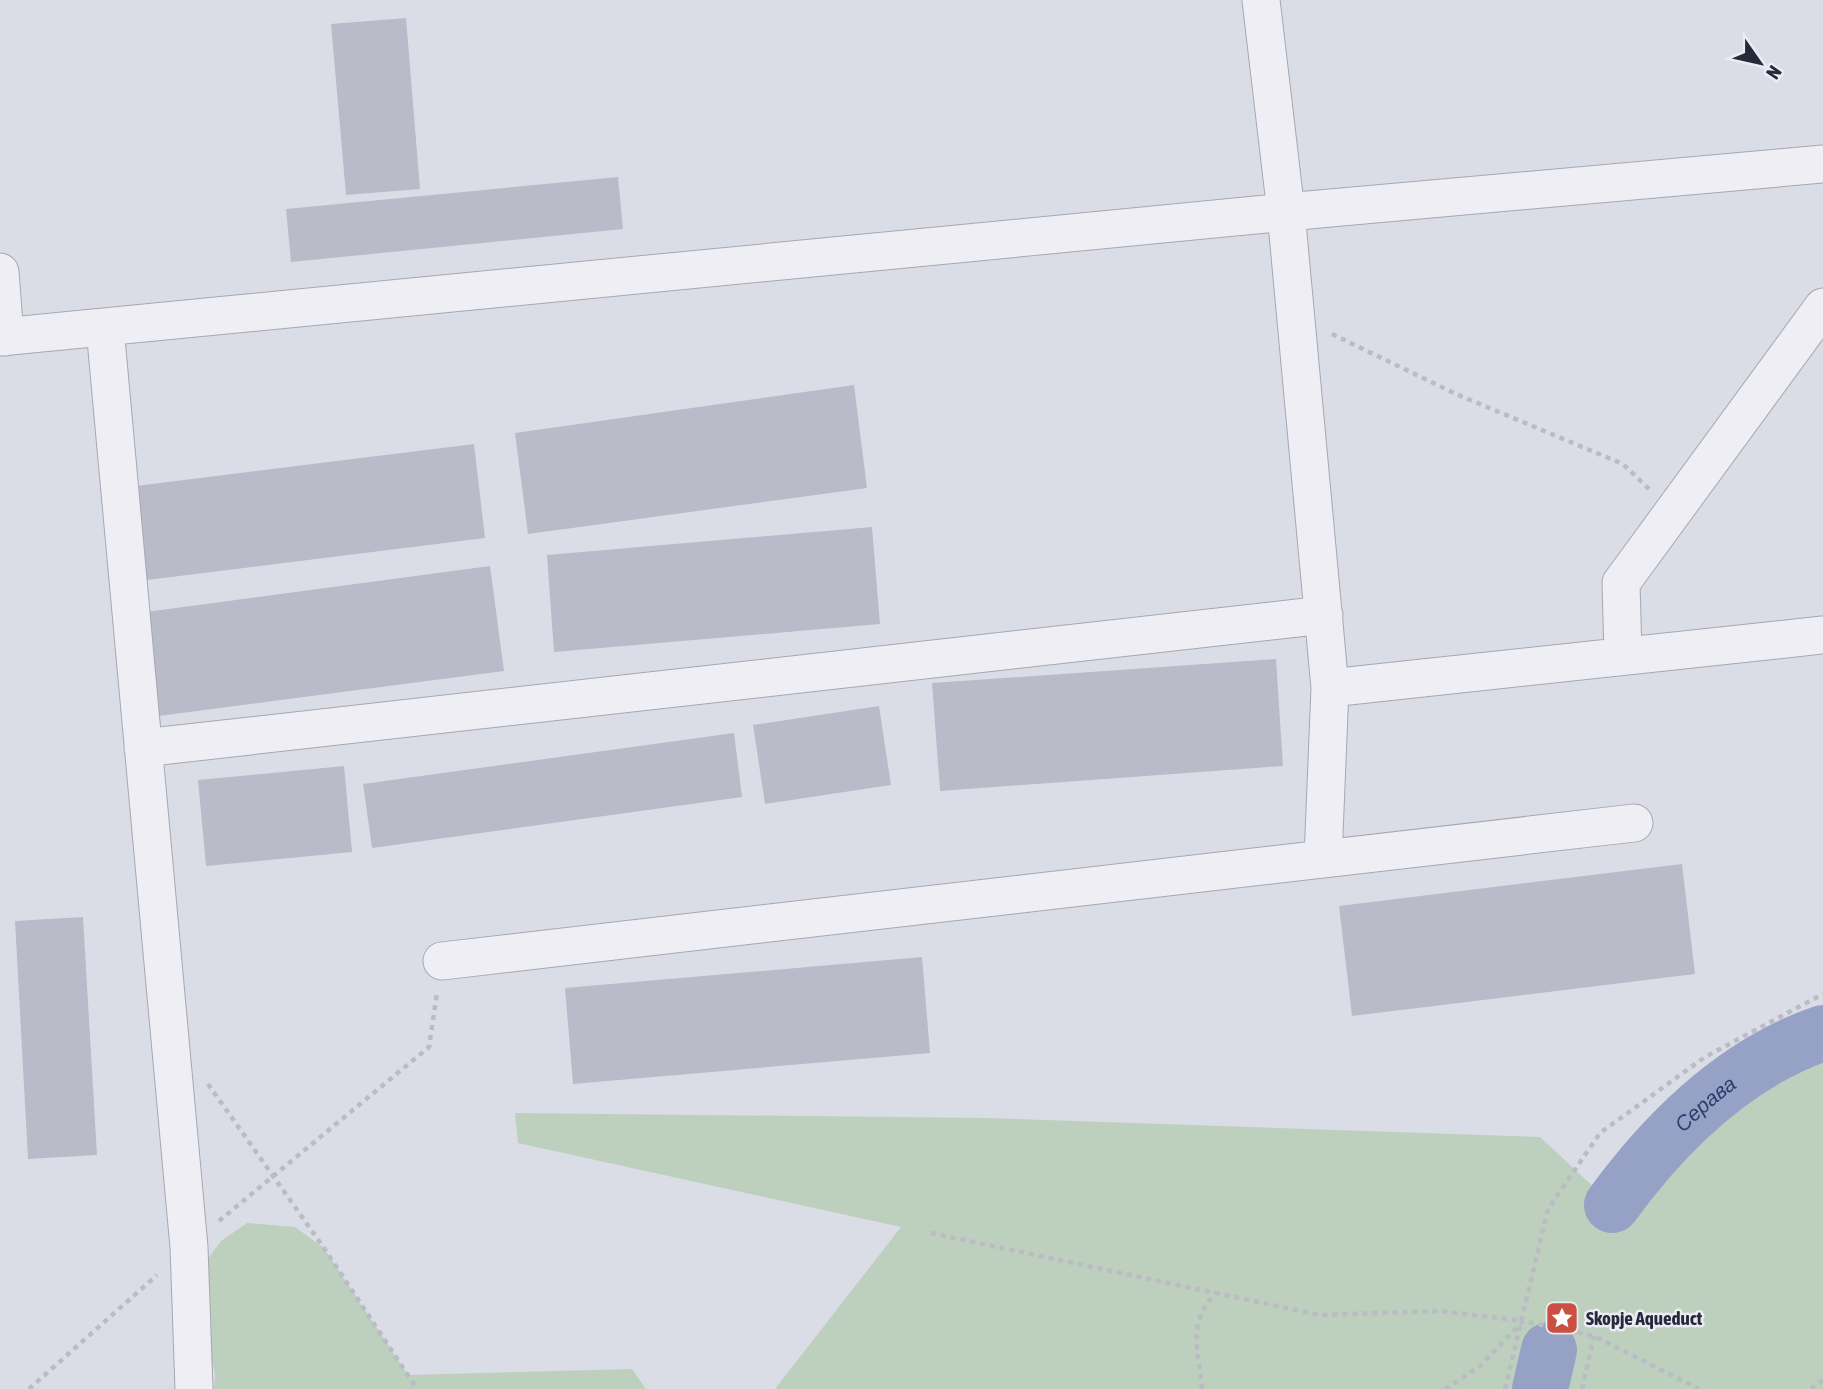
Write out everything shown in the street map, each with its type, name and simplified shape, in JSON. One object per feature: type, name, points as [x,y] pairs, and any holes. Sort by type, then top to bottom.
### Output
[{"type":"street","points":[[1261,0],[1286,212],[1330,688],[1323,859]]},
{"type":"street","points":[[0,272],[2,337],[1286,212],[1823,163]]},
{"type":"street","points":[[1623,655],[1621,583],[1823,307]]},
{"type":"street","points":[[105,328],[189,1247],[194,1389]]},
{"type":"street","points":[[143,748],[1324,615]]},
{"type":"street","points":[[1330,688],[1823,635]]},
{"type":"street","points":[[442,961],[1634,823]]},
{"type":"path","points":[[1296,317],[1456,394],[1623,464],[1673,512]]},
{"type":"path","points":[[29,1389],[189,1247],[429,1047],[442,961]]},
{"type":"path","points":[[1505,1389],[1548,1209],[1600,1133],[1705,1056],[1823,994]]},
{"type":"path","points":[[201,1074],[274,1175],[417,1389]]},
{"type":"path","points":[[931,1233],[1320,1315],[1439,1311],[1523,1321],[1594,1336],[1699,1389]]},
{"type":"path","points":[[1202,1389],[1195,1342],[1196,1324],[1215,1293]]},
{"type":"path","points":[[1445,1389],[1479,1367],[1523,1321]]},
{"type":"path","points":[[1582,1389],[1594,1336]]},
{"type":"path","points":[[1811,1389],[1823,1380]]},
{"type":"green space","points":[[1823,1033],[1823,1389],[775,1389],[901,1227],[518,1143],[515,1113],[986,1118],[1540,1137],[1612,1204],[1680,1126],[1732,1081],[1791,1046]]},
{"type":"green space","points":[[247,1223],[295,1227],[324,1248],[408,1375],[632,1369],[646,1389],[214,1389],[215,1374],[205,1333],[204,1264],[221,1241]]},
{"type":"building","points":[[406,18],[420,189],[346,195],[331,24]]},
{"type":"building","points":[[618,177],[623,229],[291,262],[286,209]]},
{"type":"building","points":[[854,385],[867,488],[528,534],[515,433]]},
{"type":"building","points":[[474,444],[485,538],[147,580],[136,486]]},
{"type":"building","points":[[872,527],[880,624],[554,652],[547,555]]},
{"type":"building","points":[[490,566],[504,671],[159,716],[146,612]]},
{"type":"building","points":[[1276,659],[1283,766],[940,791],[932,683]]},
{"type":"building","points":[[879,706],[891,785],[765,804],[753,725]]},
{"type":"building","points":[[734,733],[742,797],[372,848],[363,784]]},
{"type":"building","points":[[344,766],[352,852],[206,866],[198,780]]},
{"type":"building","points":[[1682,864],[1695,974],[1352,1016],[1339,906]]},
{"type":"building","points":[[83,917],[97,1155],[28,1159],[15,921]]},
{"type":"building","points":[[922,957],[930,1053],[573,1084],[565,988]]},
{"type":"waterway","name":"Серава","points":[[1612,1205],[1655,1151],[1705,1103],[1760,1062],[1823,1033]]},
{"type":"waterway","name":"Серава","points":[[1540,1389],[1549,1350]]},
{"type":"place","name":"Skopje Aqueduct","points":[[1562,1318]]}]
